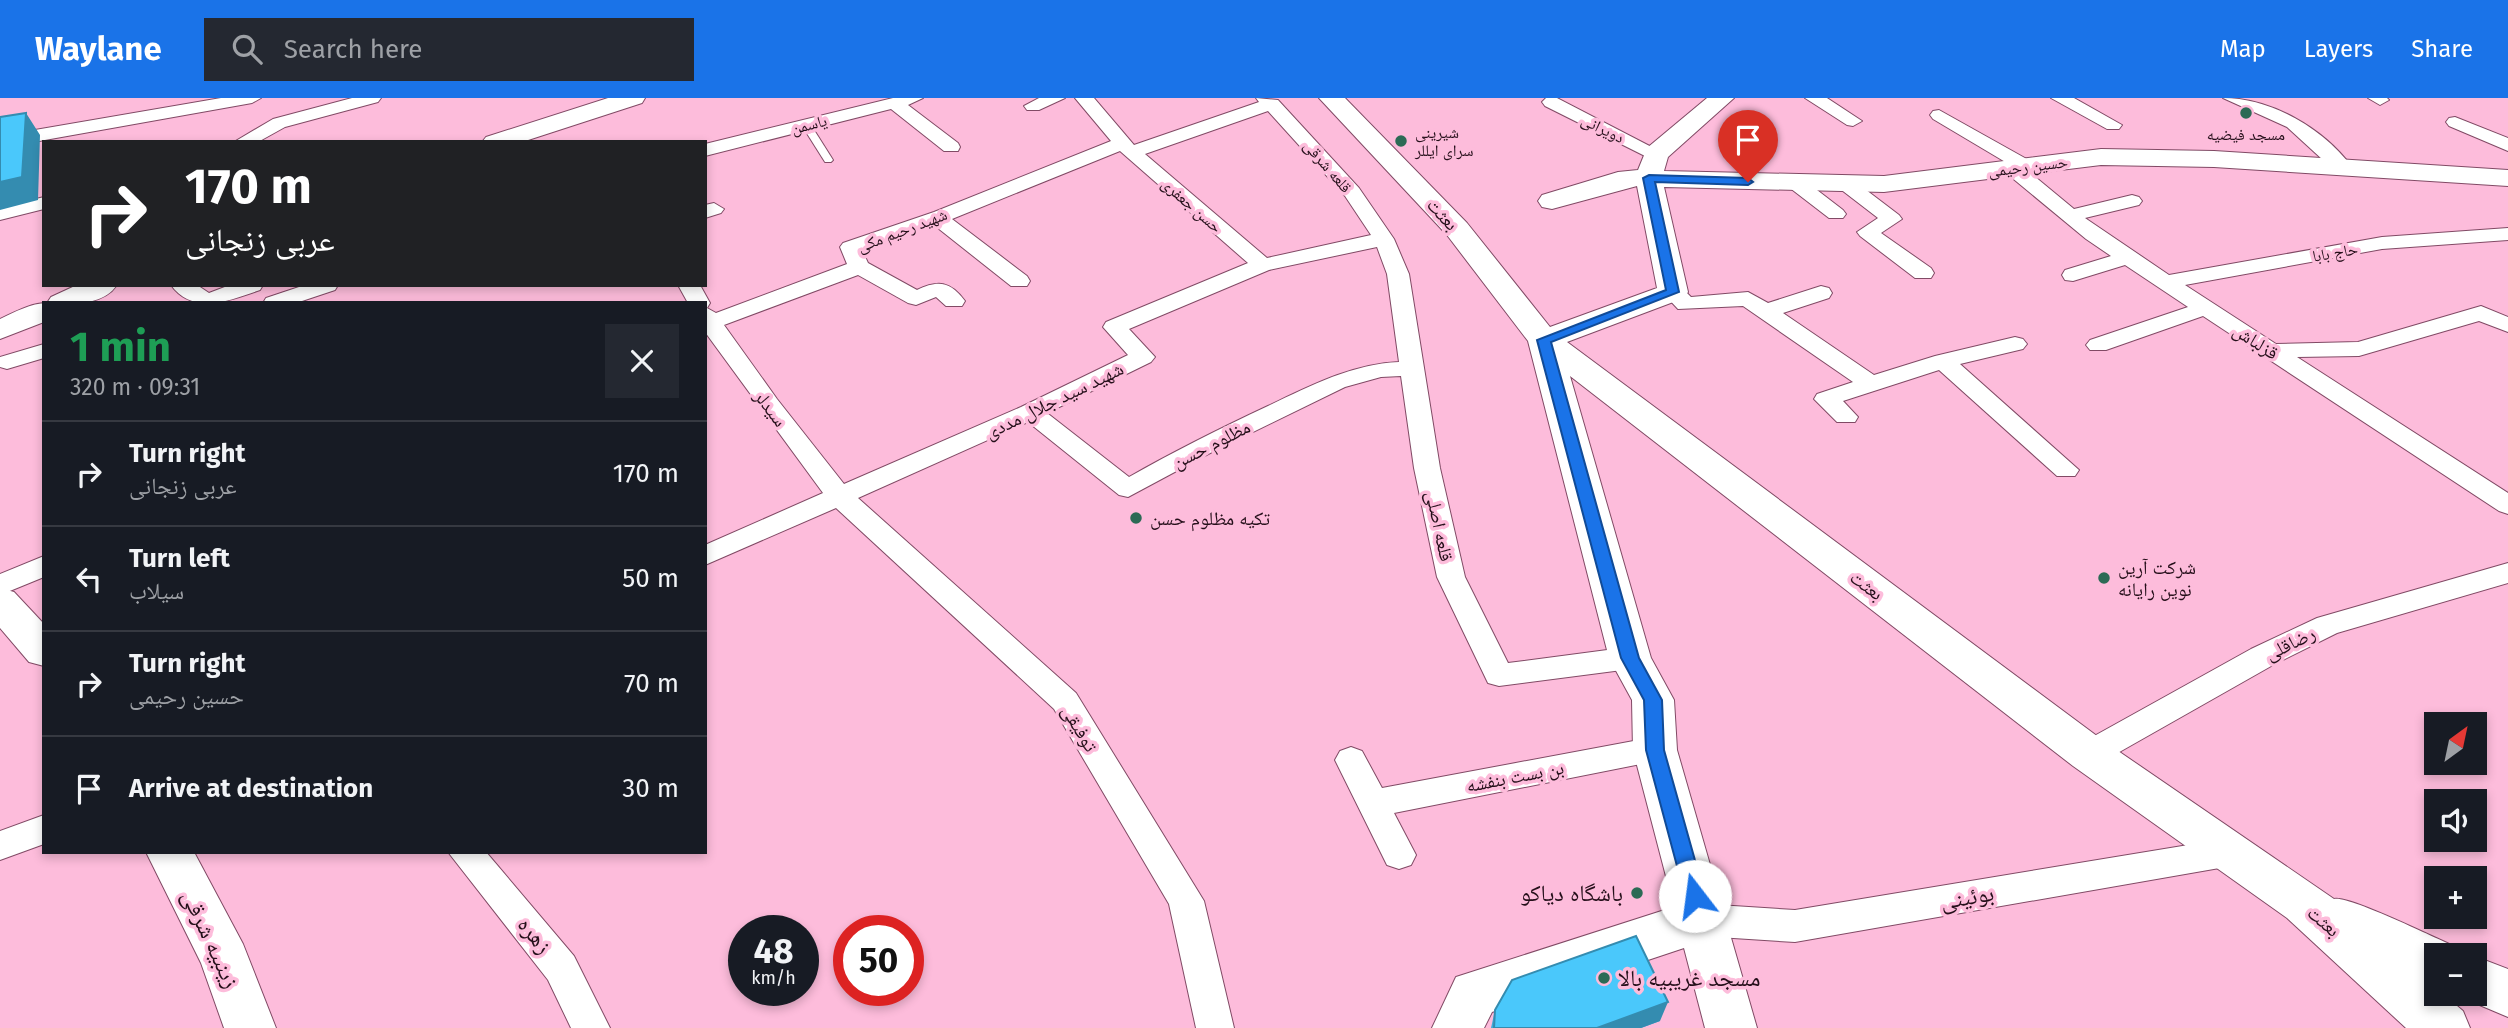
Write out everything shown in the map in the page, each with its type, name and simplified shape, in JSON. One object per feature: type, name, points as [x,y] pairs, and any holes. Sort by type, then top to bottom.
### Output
[{"type":"main road","points":[[501,140],[634,98]]},
{"type":"main road","name":"بعثت","points":[[1331,98],[1457,229],[1544,340],[2089,754],[2304,903],[2444,1028]]},
{"type":"main road","points":[[1722,98],[1653,166],[1673,292],[1544,340],[1630,658],[1653,700],[1655,750],[1731,1028]]},
{"type":"main road","name":"حسین رحیمی","points":[[1552,201],[1627,178],[1653,166],[1797,184],[1884,184],[2101,157],[2214,159],[2504,181]]},
{"type":"main road","points":[[66,301],[98,287]]},
{"type":"main road","points":[[0,330],[42,311]]},
{"type":"main road","points":[[0,602],[42,649]]},
{"type":"main road","name":"زینبیه شرقی","points":[[171,854],[225,960],[250,1028]]},
{"type":"main road","points":[[2304,903],[2424,957]]},
{"type":"main road","points":[[1458,1028],[1474,995],[1702,920]]},
{"type":"main road","points":[[2487,984],[2508,993]]},
{"type":"street","points":[[0,142],[128,114],[252,98]]},
{"type":"street","points":[[265,98],[279,123]]},
{"type":"street","points":[[247,140],[279,123],[372,98]]},
{"type":"street","name":"یاسمن","points":[[722,151],[806,124],[914,98]]},
{"type":"street","points":[[1033,106],[1056,98]]},
{"type":"street","name":"حسن جعفری","points":[[1084,98],[1127,148],[1263,265]]},
{"type":"street","points":[[1814,98],[1853,121]]},
{"type":"street","points":[[2060,98],[2113,125]]},
{"type":"street","points":[[2232,98],[2293,122],[2342,167]]},
{"type":"street","name":"شهید رحیم مکی","points":[[707,315],[859,267],[850,247],[1127,148],[1175,137],[1269,101]]},
{"type":"street","name":"قلعه شرقی","points":[[1269,101],[1352,192],[1384,239]]},
{"type":"street","name":"دویرانی","points":[[1551,102],[1653,166]]},
{"type":"street","points":[[894,103],[951,147]]},
{"type":"street","name":"قزلباش","points":[[1939,115],[2018,167],[2069,215],[2127,258],[2508,505]]},
{"type":"street","points":[[2455,122],[2508,145]]},
{"type":"street","points":[[1175,137],[1198,154]]},
{"type":"street","points":[[1797,184],[1836,214]]},
{"type":"street","points":[[1846,184],[1892,219],[1867,232],[1923,273]]},
{"type":"street","points":[[2069,215],[2132,201]]},
{"type":"street","points":[[0,214],[42,204]]},
{"type":"street","points":[[941,216],[945,226],[1019,281]]},
{"type":"street","name":"حاج بابا","points":[[2164,282],[2382,243],[2508,234]]},
{"type":"street","name":"شهید سید جلال مددی","points":[[707,555],[841,498],[1143,357],[1115,327],[1263,265],[1384,239]]},
{"type":"street","name":"قلعه اصلی","points":[[1384,239],[1398,274],[1427,468],[1451,577],[1499,675],[1630,658]]},
{"type":"street","points":[[2073,275],[2127,258]]},
{"type":"street","points":[[859,267],[916,298],[939,288],[954,301]]},
{"type":"street","points":[[185,287],[203,301]]},
{"type":"street","points":[[207,301],[246,287]]},
{"type":"street","points":[[281,301],[314,291]]},
{"type":"street","points":[[1673,292],[1686,304],[1748,299],[1871,384]]},
{"type":"street","points":[[1766,311],[1821,293]]},
{"type":"street","points":[[2098,345],[2205,308]]},
{"type":"street","points":[[2271,351],[2359,349],[2481,313],[2508,325]]},
{"type":"street","name":"سیدلر","points":[[707,319],[768,404],[841,498]]},
{"type":"street","points":[[1846,417],[1826,399],[1943,361],[2015,344]]},
{"type":"street","points":[[7,362],[42,352]]},
{"type":"street","points":[[1943,361],[2066,470]]},
{"type":"street","name":"مظلوم حسن","points":[[1030,412],[1128,489],[1203,446],[1337,382],[1380,370],[1413,369]]},
{"type":"street","name":"توفیقی","points":[[841,498],[1065,701],[1186,901],[1215,1028]]},
{"type":"street","points":[[0,585],[42,567]]},
{"type":"street","name":"رضاقلی","points":[[2089,754],[2262,657],[2327,625],[2508,573]]},
{"type":"street","name":"بن بست بنفشه","points":[[1374,803],[1655,750]]},
{"type":"street","points":[[1351,760],[1399,855]]},
{"type":"street","points":[[0,846],[42,830]]},
{"type":"street","name":"بوئینی","points":[[1702,920],[1795,926],[2231,852]]},
{"type":"street","name":"زهره","points":[[467,854],[561,968],[591,1028]]},
{"type":"lane","points":[[806,124],[828,160]]},
{"type":"building","points":[[26,113],[22,177],[0,182],[0,117]]},
{"type":"building","name":"مسجد غریبیه بالا","points":[[1636,936],[1668,1002],[1597,1028],[1494,1028],[1495,1010],[1512,980]]},
{"type":"place","name":"مسجد فیضیه","points":[[2246,113]]},
{"type":"place","name":"شیرینی سرای ایللر","points":[[1401,141]]},
{"type":"place","name":"تکیه مظلوم حسن","points":[[1136,518]]},
{"type":"place","name":"شرکت آرین نوین رایانه","points":[[2104,578]]},
{"type":"place","name":"باشگاه دیاکو","points":[[1637,893]]},
{"type":"place","name":"مسجد غریبیه بالا","points":[[1604,978]]},
{"type":"route","points":[[1695,896],[1655,750],[1653,700],[1630,658],[1544,340],[1673,292],[1649,178],[1748,182]]}]
